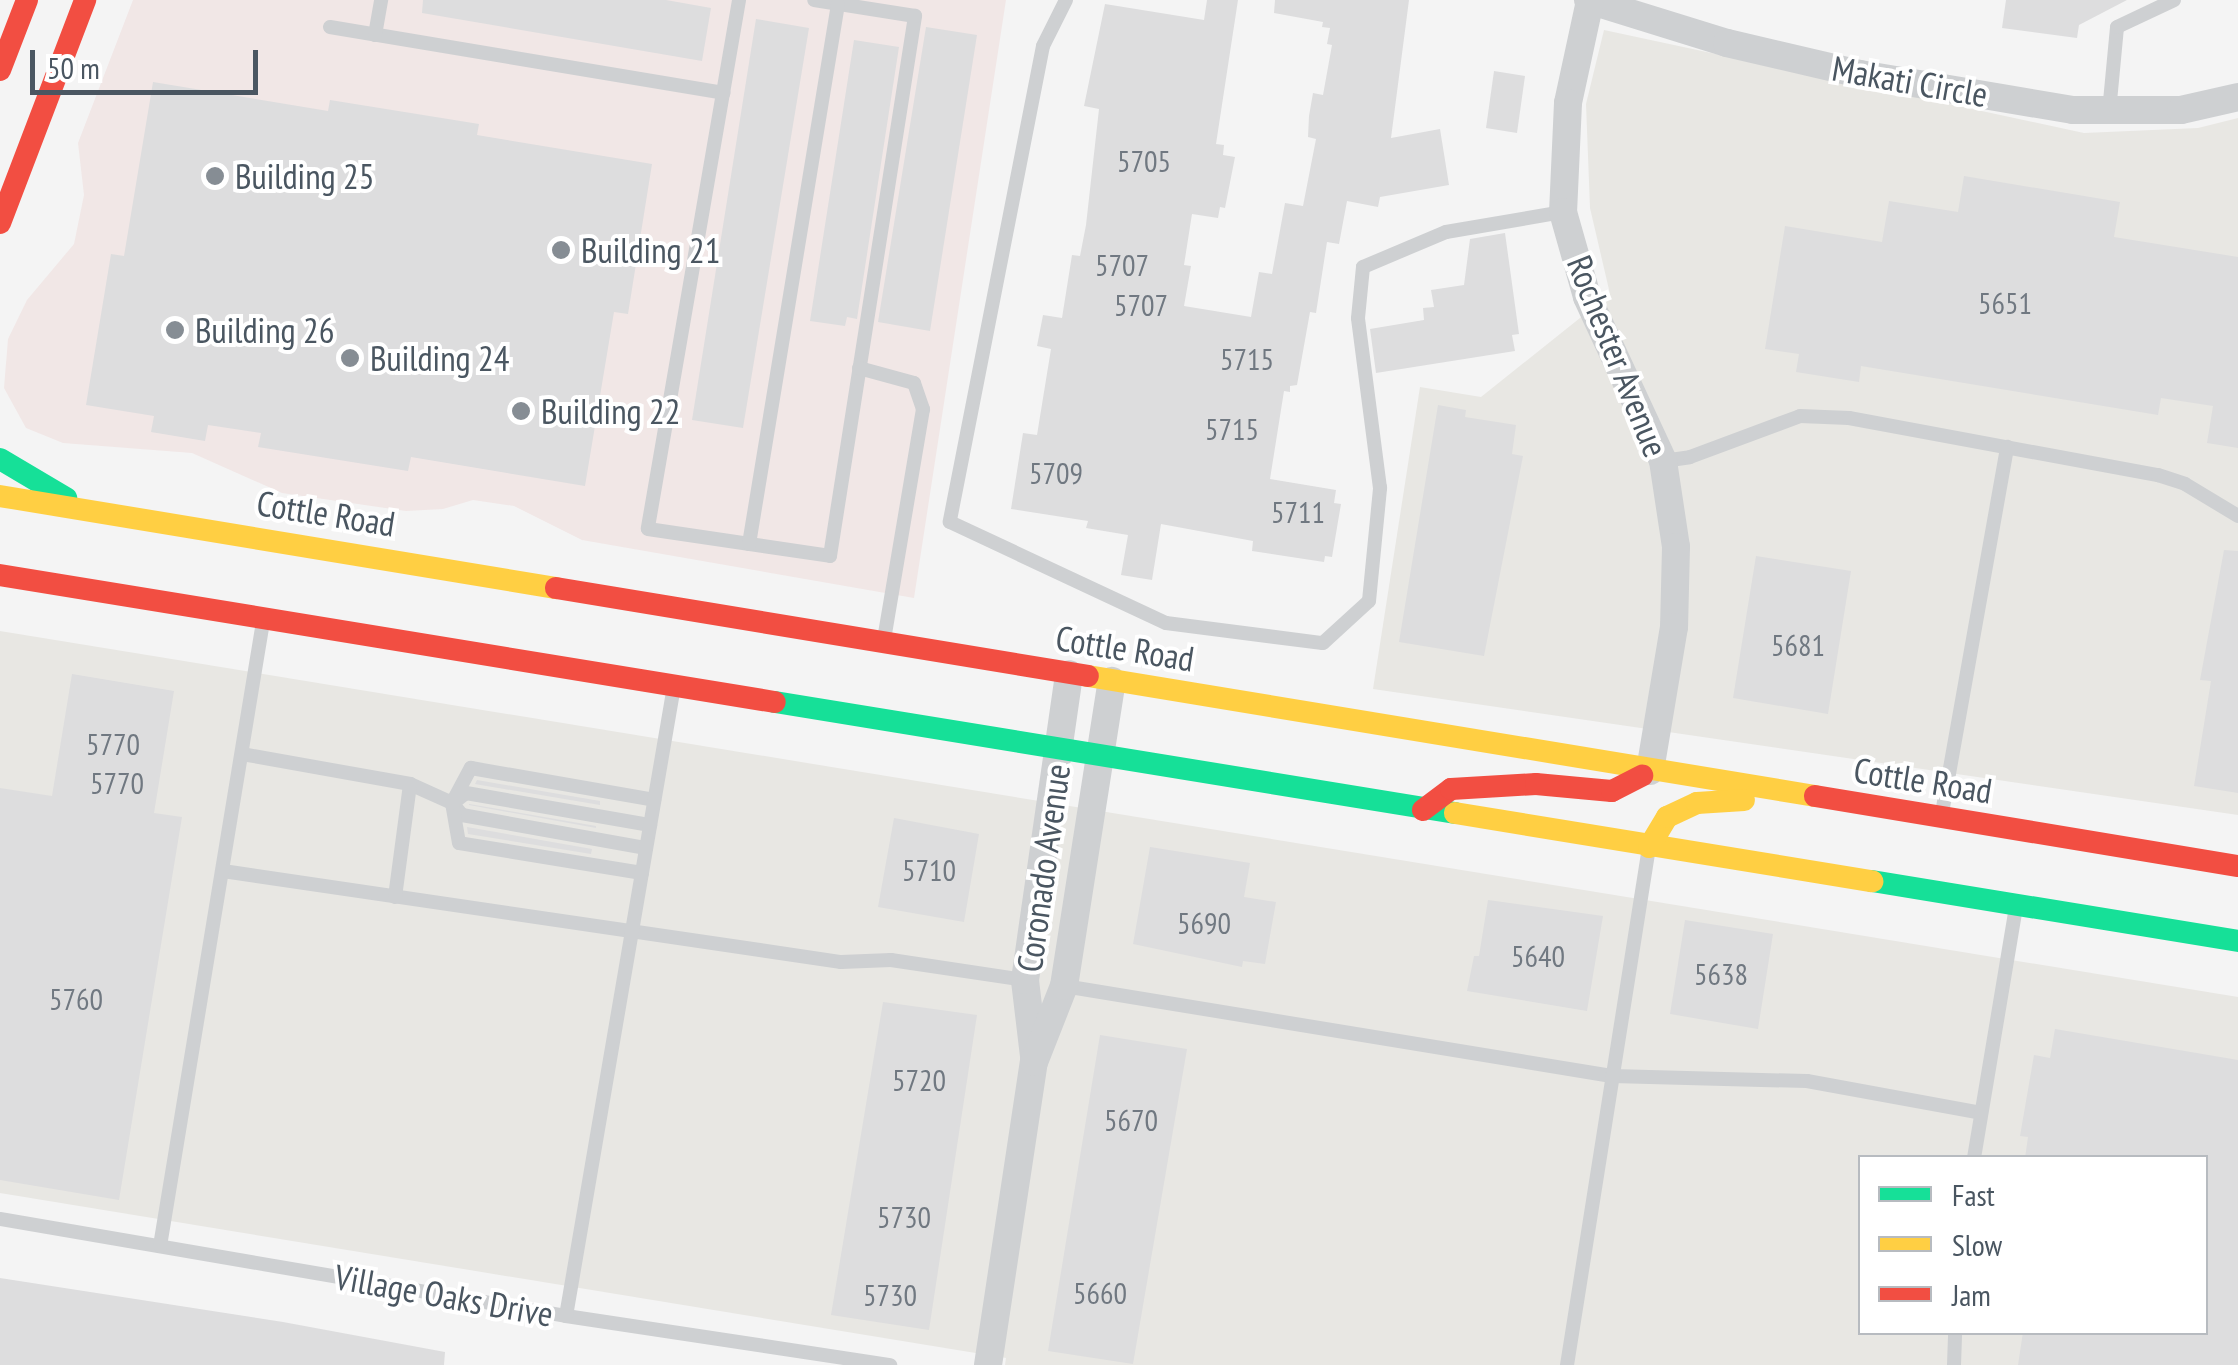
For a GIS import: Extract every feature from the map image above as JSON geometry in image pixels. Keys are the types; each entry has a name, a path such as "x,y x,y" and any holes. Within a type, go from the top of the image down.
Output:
{"main road":[{"path":"0,70 27,0"},
{"path":"0,223 84,0"},
{"path":"0,459 87,510"},
{"name":"Cottle Road","path":"0,496 1650,772 2238,866"},
{"path":"0,574 1100,758 2238,941"},
{"path":"1423,810 1451,790 1536,784 1612,792 1650,772"},
{"path":"1649,846 1667,817 1697,803 1858,805"}],"street":[{"name":"Rochester Avenue","path":"1589,0 1568,103 1563,212 1586,298 1663,462 1676,547 1674,627 1650,772"},
{"name":"Makati Circle","path":"1589,0 1727,43 1860,74 2109,113 2181,110 2238,97"},
{"name":"Coronado Avenue","path":"1034,1062 1025,980 1069,674"},
{"name":"Coronado Avenue","path":"988,1365 1034,1062 1064,986 1112,681"}],"lane":[{"path":"375,35 381,0"},
{"path":"738,0 648,528 830,556 915,16 814,0"},
{"path":"1066,0 1043,46 950,522 1166,623 1324,643 1369,601 1380,488 1358,318 1364,267 1446,232 1563,212"},
{"path":"2109,113 2118,28 2174,0"},
{"path":"749,544 838,4"},
{"path":"330,27 723,93"},
{"path":"859,368 914,383 923,409 884,642"},
{"path":"1663,462 1690,457 1800,416 1849,418 2158,475 2185,484 2238,516"},
{"path":"1941,818 2007,447"},
{"path":"160,1246 264,617"},
{"path":"566,1316 674,686"},
{"path":"242,754 410,784 452,803 462,816 646,848"},
{"path":"642,873 458,843 452,803 471,768 654,800"},
{"path":"395,896 410,784"},
{"path":"452,803 466,794 650,825"},
{"path":"1567,1365 1649,846"},
{"path":"223,871 840,962 891,960 1025,980"},
{"path":"1975,1155 2016,906"},
{"path":"1064,986 1612,1076 1807,1080 1982,1113"},
{"name":"Village Oaks Drive","path":"0,1219 566,1316 890,1365"},
{"path":"1954,1365 1955,1335"}],"shaded area":[{"path":"133,0 1006,0 914,598 582,540 514,506 473,500 443,509 406,511 282,493 192,453 63,443 26,428 4,388 8,339 27,300 74,244 84,195 78,143"},
{"path":"1604,30 2084,133 2198,128 2238,118 2238,815 1373,689 1420,387 1481,397 1610,294 1590,208 1586,104"},
{"path":"0,631 2238,997 2238,1365 1005,1365 1006,1358 0,1193"}],"building":[{"path":"423,0 666,0 711,8 702,61 422,13"},
{"path":"1207,0 1238,0 1216,144 1224,145 1223,155 1235,157 1225,208 1220,207 1218,218 1192,214 1184,265 1191,266 1184,306 1251,317 1259,272 1272,274 1285,203 1303,206 1316,139 1308,137 1309,116 1313,93 1323,95 1332,45 1327,44 1330,28 1322,27 1323,22 1274,13 1275,0 1409,0 1391,138 1440,129 1449,185 1380,197 1378,207 1347,201 1339,244 1327,242 1316,313 1310,312 1297,385 1290,386 1290,392 1284,391 1270,479 1336,490 1334,503 1341,504 1332,557 1325,556 1324,562 1252,551 1253,541 1161,524 1152,580 1121,575 1128,535 1086,528 1088,521 1011,509 1023,433 1037,435 1051,349 1037,346 1043,315 1062,318 1072,255 1080,256 1086,225 1099,109 1084,106 1105,4 1204,20"},
{"path":"2006,0 2127,0 2079,25 2077,38 2002,28"},
{"path":"756,19 809,28 743,428 692,420"},
{"path":"926,27 977,35 930,331 878,322"},
{"path":"854,40 899,47 857,319 847,317 845,326 810,321"},
{"path":"1494,71 1525,76 1517,133 1486,128"},
{"path":"153,82 328,111 330,100 479,124 477,135 652,164 628,314 614,312 585,486 411,457 408,471 258,447 261,433 208,425 205,441 151,432 154,416 86,405 111,254 124,256"},
{"path":"1964,176 2120,202 2114,237 2238,257 2238,448 2207,443 2213,406 2161,398 2158,415 1861,366 1859,382 1796,372 1799,354 1765,349 1785,226 1882,242 1889,201 1958,212"},
{"path":"1505,233 1519,334 1512,335 1515,351 1376,373 1370,329 1424,320 1423,308 1434,307 1431,290 1464,285 1470,239"},
{"path":"1438,405 1466,410 1465,417 1516,425 1512,454 1523,456 1484,656 1399,642"},
{"path":"2224,550 2238,551 2238,793 2194,786 2211,681 2200,680"},
{"path":"1756,556 1851,571 1828,714 1733,698"},
{"path":"72,674 174,691 154,813 182,817 119,1200 0,1180 0,788 52,796"},
{"path":"477,780 600,801 600,805 475,784"},
{"path":"469,805 596,826 596,828"},
{"path":"894,818 979,834 964,922 878,907"},
{"path":"467,827 592,849 591,854 468,834"},
{"path":"1150,847 1250,863 1244,897 1276,902 1265,964 1243,961 1242,967 1133,944"},
{"path":"1488,900 1603,916 1587,1011 1467,991 1474,956 1479,956"},
{"path":"1685,920 1773,934 1758,1029 1670,1014"},
{"path":"883,1002 977,1015 929,1330 831,1315"},
{"path":"2055,1029 2238,1060 2238,1365 2018,1365 2023,1335 2208,1335 2208,1155 2025,1155 2028,1137 2020,1136 2034,1055 2050,1058"},
{"path":"1100,1035 1187,1049 1133,1364 1048,1351"},
{"path":"0,1278 283,1322 445,1352 444,1365 0,1365"}],"traffic: fast":[{"path":"0,459 66,498"},
{"path":"775,702 1455,813"},
{"path":"1872,881 2238,941"}],"traffic: slow":[{"path":"0,496 556,588"},
{"path":"1088,676 1815,796"},
{"path":"1649,847 1667,817 1697,803 1744,800"},
{"path":"1455,813 1872,881"}],"traffic: jam":[{"path":"0,70 27,0"},
{"path":"0,223 85,0"},
{"path":"0,575 775,702"},
{"path":"556,588 1088,676"},
{"path":"1423,810 1451,789 1536,784 1612,791 1642,776"},
{"path":"1815,796 2238,866"}],"place":[{"name":"Building 25","path":"215,176"},
{"name":"Building 21","path":"561,250"},
{"name":"Building 26","path":"175,330"},
{"name":"Building 24","path":"350,358"},
{"name":"Building 22","path":"521,411"}]}
